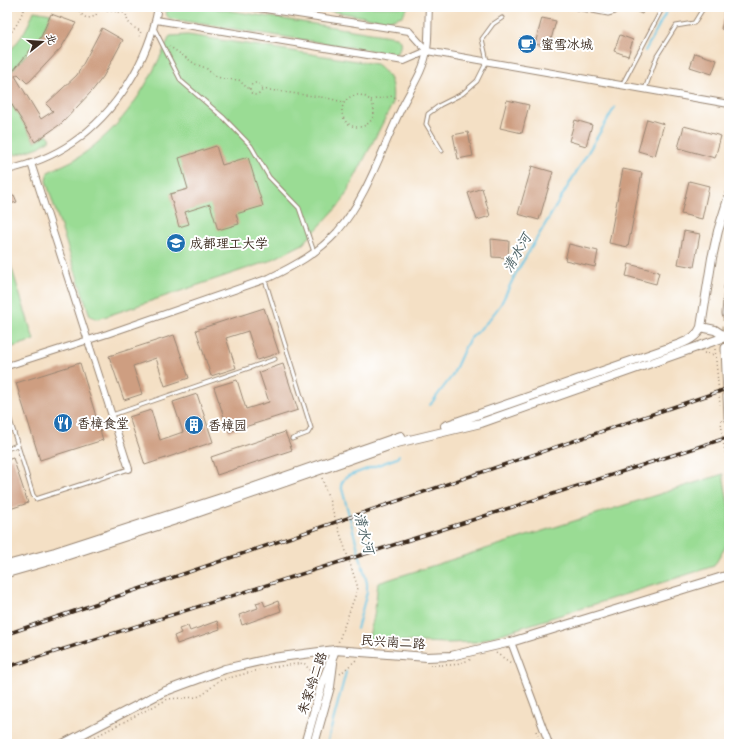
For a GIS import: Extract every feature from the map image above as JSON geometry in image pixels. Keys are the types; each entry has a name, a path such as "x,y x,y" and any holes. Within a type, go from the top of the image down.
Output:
{"main road":[{"path":"727,314 729,287"},
{"path":"726,348 729,418"}],"street":[{"path":"7,170 31,163 71,144 94,125 113,104 130,80 142,58 154,28 158,7"},
{"path":"252,7 409,31 427,51"},
{"path":"7,366 265,280 295,266 314,253 336,233 361,197 403,104 417,81 427,51 429,7"},
{"path":"156,20 404,61 427,51 729,104"},
{"path":"31,163 129,469"},
{"path":"7,565 55,552 242,491 395,438 445,426 532,397 687,341 699,333 701,327 712,258 718,231 729,196"},
{"path":"701,327 715,330 721,334 729,336"},
{"path":"7,573 136,533 320,471 396,443 480,422 729,336"},
{"name":"民兴南二路","path":"63,744 163,692 225,669 273,658 335,650 427,657 451,656 511,642 729,575"},
{"path":"511,642 549,744"},
{"name":"朱家岭二路","path":"306,744 322,684 335,650"},
{"name":"朱家岭二路","path":"314,744 330,687 335,650"}],"lane":[{"path":"572,7 608,14 615,12 616,7"},
{"path":"622,85 663,7"},
{"path":"645,89 657,56 676,26 694,23 704,7"},
{"path":"442,151 426,124 428,114 462,94 477,81 487,61 482,39 493,24 502,18"},
{"path":"154,28 181,81 224,118 250,146 269,178 299,208 314,253"},
{"path":"265,280 311,428 308,433 292,439"},
{"path":"112,415 275,360"},
{"path":"7,410 33,495 36,499 129,469"},
{"path":"7,449 17,445"}],"path":[{"path":"7,38 17,24 25,7"},
{"path":"79,7 82,15 87,18 94,17 99,8 126,13"},
{"path":"127,7 127,20 132,27 141,31 139,38"},
{"path":"160,39 195,64 206,68 214,76 224,79 239,80 247,88 250,88 252,93 255,95 260,93 262,89"},
{"path":"250,88 257,83 262,89 327,98 344,102"},
{"path":"357,94 371,100 374,105 374,116 371,121 362,127 351,126 346,122 342,112 344,102 352,95 357,94"},
{"path":"371,100 393,96 403,104"},
{"path":"320,471 358,588 335,650"},
{"path":"496,653 511,662"},
{"path":"430,665 453,665 475,659"},
{"path":"338,679 340,672 356,660"},
{"path":"82,744 168,699 197,697 204,694 218,681 263,669 304,663 316,676 311,692"},
{"path":"536,729 541,744"}],"green space":[{"path":"167,7 207,7 396,37 400,41 400,45 398,52 393,54 171,19 166,14"},
{"path":"308,7 408,7 402,16 387,21"},
{"path":"34,11 51,14 41,37 12,71 7,62 7,55 22,36"},
{"path":"188,35 376,64 386,72 391,82 393,92 392,105 342,202 303,244 269,261 98,319 90,316 46,181 48,172 79,157 110,131 134,103 153,72 170,36"},
{"path":"7,97 35,142 47,134 51,139 39,147 16,155 9,145 7,137"},
{"path":"7,253 34,340 7,349"},
{"path":"723,474 729,509 729,541 714,566 476,642 447,643 368,640 374,616 378,583"}],"building":[{"path":"626,7 645,7 642,14"},
{"path":"727,7 729,7 729,32 721,29"},
{"path":"51,14 76,23 61,48 30,81 27,83 18,74 15,76 41,119 53,111 46,104 77,75 102,28 123,40 103,77 92,91 62,123 35,142 7,97 7,74 13,71 41,37"},
{"path":"542,18 556,21 549,47 535,44"},
{"path":"620,35 633,40 628,56 614,51"},
{"path":"695,53 717,60 712,74 690,67"},
{"path":"507,100 529,105 522,133 500,128"},
{"path":"647,119 664,124 655,156 638,151"},
{"path":"575,120 592,125 586,146 569,141"},
{"path":"684,126 721,136 715,158 678,148"},
{"path":"468,132 473,156 458,159 453,135"},
{"path":"216,146 222,165 248,157 263,206 236,214 239,224 218,230 210,204 185,212 189,224 179,227 170,194 188,189 179,158"},
{"path":"532,166 553,172 539,220 518,214"},
{"path":"623,169 642,173 628,247 609,243"},
{"path":"689,181 709,186 702,219 681,214"},
{"path":"482,188 490,216 477,220 468,193"},
{"path":"14,195 17,202 10,204 7,198"},
{"path":"684,231 700,234 694,267 678,264"},
{"path":"491,239 509,241 508,258 492,257"},
{"path":"569,244 598,251 595,267 565,260"},
{"path":"629,264 659,272 656,284 626,276"},
{"path":"264,308 279,353 257,360 248,331 226,338 236,368 211,376 196,330"},
{"path":"174,335 189,378 165,386 156,358 133,366 142,394 124,400 109,356"},
{"name":"香樟食堂","path":"80,363 103,440 40,460 16,383"},
{"name":"香樟园","path":"283,364 298,410 229,432 214,387 237,380 246,409 269,402 259,372"},
{"name":"香樟园","path":"197,394 213,442 145,465 129,417 151,410 160,440 183,432 173,402"},
{"path":"285,432 292,450 217,475 211,457"},
{"path":"13,458 28,503 7,510 7,460"},
{"path":"263,601 265,606 278,601 281,611 242,625 239,615 258,608 256,603"},
{"path":"217,621 220,629 177,644 174,636 181,633 179,629 188,626 190,631"}],"waterway":[{"name":"清水河","path":"645,51 669,7"},
{"name":"清水河","path":"430,405 452,376 470,339 489,320 501,304 515,275 615,107"},
{"name":"清水河","path":"357,629 367,592 367,583 341,485 344,479 348,476 397,458 399,455"},
{"name":"清水河","path":"327,744 346,672"}],"tunnel":[{"path":"726,348 727,314"}],"railway":[{"path":"7,634 729,388"},
{"path":"7,667 729,437"}],"place":[{"name":"蜜雪冰城","path":"527,44"},
{"name":"成都理工大学","path":"176,243"},
{"name":"香樟食堂","path":"63,423"},
{"name":"香樟园","path":"194,425"}]}
